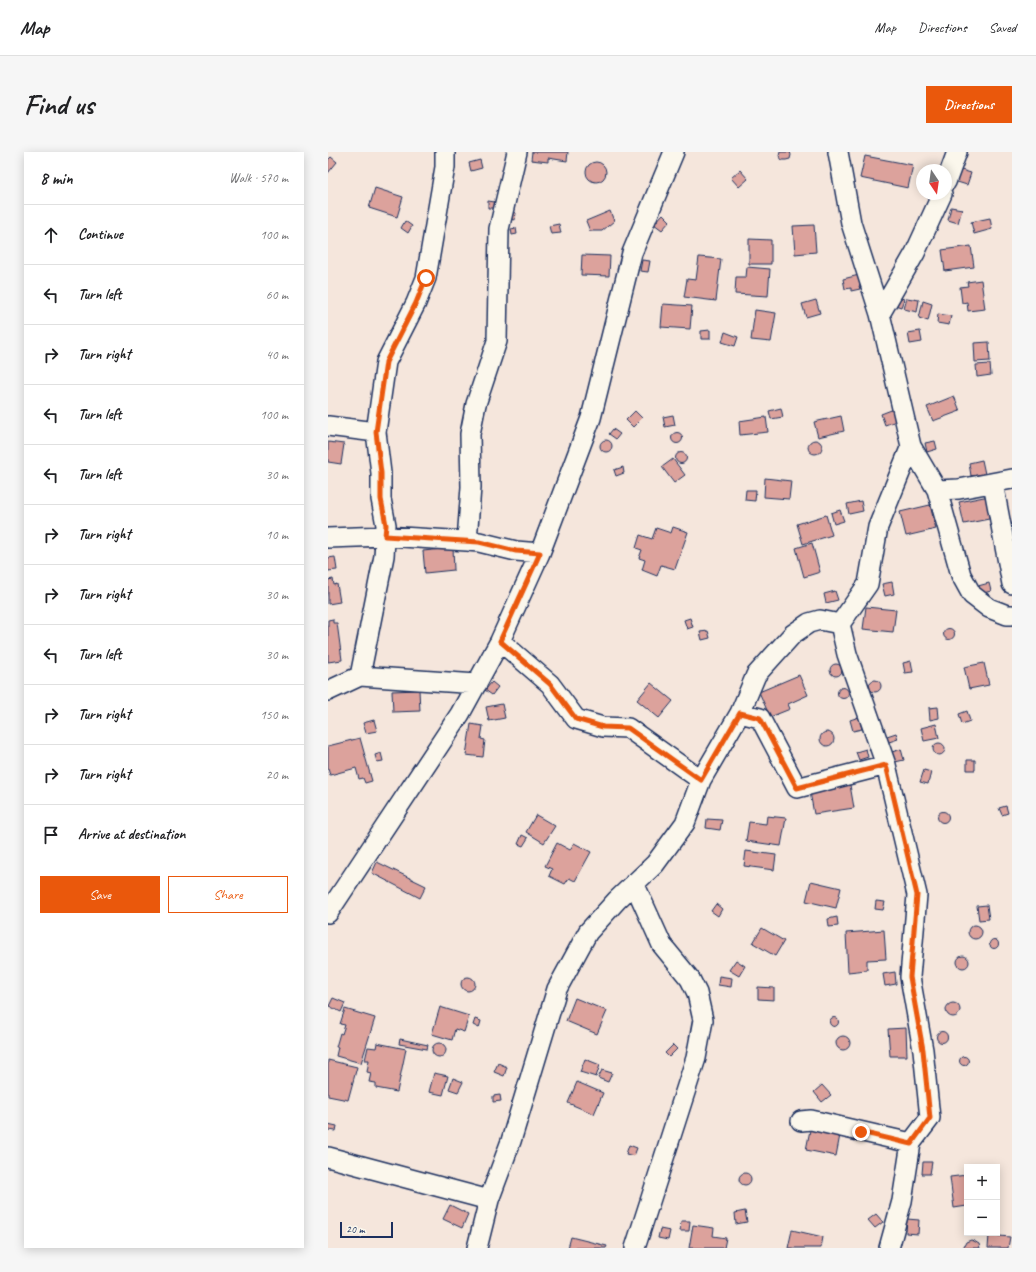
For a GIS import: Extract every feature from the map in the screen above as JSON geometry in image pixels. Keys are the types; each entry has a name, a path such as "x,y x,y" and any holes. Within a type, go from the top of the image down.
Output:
{"street":[{"path":"360,676 384,556 386,525 381,499 381,473 376,432 386,362 416,303 426,278 445,167 445,152"},
{"path":"467,541 471,487 470,434 476,404 497,341 499,229 517,152"},
{"path":"328,913 460,714 500,641 540,553 591,418 632,253 674,152"},
{"path":"838,152 851,223 880,314 911,446 937,490 961,574 972,595 989,608 1007,615 1012,615"},
{"path":"952,166 957,152"},
{"path":"880,314 915,253 939,200"},
{"path":"328,426 376,432"},
{"path":"889,1248 902,1201 911,1144 930,1118 923,1050 910,977 917,895 886,765 847,654 840,624 868,584 878,527 911,446"},
{"path":"937,490 959,489 1012,479"},
{"path":"993,483 1012,584"},
{"path":"328,538 385,536 467,541 479,542 516,551 540,553"},
{"path":"477,1248 489,1200 511,1141 557,990 588,932 617,900 655,864 684,823 701,780 740,713 756,675 793,634 809,623 820,620 840,624"},
{"path":"500,641 550,684 576,719 603,727 628,728 701,780"},
{"path":"328,691 360,676 477,684"},
{"path":"740,713 760,718 797,788 886,765"},
{"path":"634,883 662,944 690,979 697,993 703,1020 696,1058 635,1248"},
{"path":"801,1121 811,1120 911,1144"},
{"path":"328,1156 489,1200"}],"building":[{"path":"532,152 568,152 567,161 548,158 548,162 531,160"},
{"path":"780,152 790,152 790,159 782,160 779,156"},
{"path":"865,156 913,165 908,188 860,178"},
{"path":"331,157 337,162 328,173 328,160"},
{"path":"480,160 482,168 471,171 469,163"},
{"path":"596,162 603,165 606,172 603,179 596,182 589,179 586,172 589,165"},
{"path":"958,169 971,173 967,185 954,181"},
{"path":"740,170 748,179 739,187 731,178"},
{"path":"375,188 403,197 397,217 369,208"},
{"path":"488,201 495,202 494,208 488,208"},
{"path":"951,207 962,209 958,223 948,220"},
{"path":"610,211 614,221 602,231 590,231 586,221"},
{"path":"509,212 516,213 515,220 508,219"},
{"path":"663,214 670,221 662,230 654,224"},
{"path":"990,218 992,229 974,234 971,222"},
{"path":"405,221 412,226 408,233 401,228"},
{"path":"559,224 561,233 551,234 549,226"},
{"path":"814,225 816,252 795,254 793,226"},
{"path":"516,228 517,234 512,235 511,229"},
{"path":"749,239 771,240 771,264 749,264"},
{"path":"971,246 974,267 945,271 942,250"},
{"path":"582,255 610,256 609,276 581,275"},
{"path":"699,257 721,259 716,301 684,297 687,279 696,280"},
{"path":"642,260 650,261 648,272 640,271"},
{"path":"747,267 770,269 768,296 735,294 736,277 746,277"},
{"path":"863,274 865,284 859,286 860,289 851,291 851,288 845,289 843,279"},
{"path":"981,280 985,309 968,311 967,302 962,303 960,287 968,286 967,282"},
{"path":"898,297 904,299 901,307 895,305"},
{"path":"907,298 919,300 917,312 904,309"},
{"path":"816,300 820,313 806,317 802,304"},
{"path":"923,301 932,304 928,321 919,318"},
{"path":"663,304 692,306 690,329 661,327"},
{"path":"755,310 776,313 771,342 751,340"},
{"path":"938,314 951,316 949,325 937,323"},
{"path":"710,330 710,339 701,339 701,331"},
{"path":"920,331 922,342 910,344 908,333"},
{"path":"725,332 738,337 735,346 722,342"},
{"path":"989,342 990,361 975,362 974,343"},
{"path":"990,364 991,375 977,377 976,365"},
{"path":"954,396 960,411 933,421 927,407"},
{"path":"781,408 783,417 771,419 769,411"},
{"path":"894,409 899,420 885,425 881,414"},
{"path":"635,411 642,418 633,427 626,420"},
{"path":"673,415 675,425 665,427 663,417"},
{"path":"841,416 844,431 818,437 814,422"},
{"path":"766,417 768,432 740,435 739,421"},
{"path":"613,429 620,434 616,439 609,434"},
{"path":"677,432 681,434 683,438 681,442 677,444 673,442 671,438 673,434"},
{"path":"606,440 610,442 612,446 610,450 606,452 602,450 600,446 602,442"},
{"path":"812,440 818,440 822,444 822,450 818,454 812,454 808,450 808,444"},
{"path":"935,441 937,449 927,452 925,443"},
{"path":"328,442 344,444 341,464 328,462"},
{"path":"681,452 685,454 687,458 685,462 681,464 677,462 675,458 677,454"},
{"path":"673,459 685,475 674,483 662,467"},
{"path":"982,460 985,474 971,476 969,463"},
{"path":"623,467 624,473 616,476 614,470"},
{"path":"765,478 791,481 789,499 764,497"},
{"path":"746,490 756,490 755,501 745,500"},
{"path":"989,496 994,518 964,524 959,502"},
{"path":"861,501 863,511 849,514 847,504"},
{"path":"930,505 936,529 906,536 900,512"},
{"path":"840,510 844,521 834,524 831,513"},
{"path":"826,515 832,535 803,544 797,524"},
{"path":"673,527 688,532 675,569 661,565 657,576 642,570 645,560 639,558 642,550 636,548 640,535 652,539 656,528 671,533"},
{"path":"812,543 820,572 804,577 796,548"},
{"path":"453,548 454,570 425,573 423,551"},
{"path":"335,557 337,570 328,571 328,558"},
{"path":"333,579 334,585 337,584 340,602 328,604 328,580"},
{"path":"892,582 894,594 885,596 882,584"},
{"path":"989,583 991,591 980,594 978,586"},
{"path":"835,591 838,600 826,603 824,594"},
{"path":"866,607 896,610 893,632 863,629"},
{"path":"690,618 693,627 687,629 684,620"},
{"path":"333,619 333,623 337,623 342,660 328,662 328,620"},
{"path":"949,628 953,630 955,634 953,638 949,640 945,638 943,634 945,630"},
{"path":"708,631 710,638 702,640 700,632"},
{"path":"911,661 913,672 905,673 903,663"},
{"path":"984,663 989,685 969,689 964,667"},
{"path":"834,664 838,664 842,670 838,676 834,676 830,672 830,668"},
{"path":"799,675 808,695 788,704 790,709 770,717 759,692"},
{"path":"873,680 877,680 881,686 877,692 873,692 869,688 869,684"},
{"path":"492,682 498,687 492,695 485,690"},
{"path":"651,683 673,701 659,718 637,700"},
{"path":"843,687 847,689 849,693 847,697 843,699 839,697 837,693 839,689"},
{"path":"419,690 420,711 393,712 392,691"},
{"path":"502,704 505,718 489,721 486,707"},
{"path":"938,707 939,718 930,720 929,708"},
{"path":"967,711 970,721 962,724 959,714"},
{"path":"859,717 862,729 853,731 850,720"},
{"path":"374,720 377,731 366,733 363,723"},
{"path":"471,724 483,726 481,739 485,740 483,757 466,755"},
{"path":"936,724 939,738 924,741 921,728"},
{"path":"824,732 830,732 834,736 834,742 830,746 824,746 820,742 820,736"},
{"path":"896,733 898,739 886,743 884,737"},
{"path":"360,738 372,781 365,783 363,778 359,779 356,768 330,775 328,769 328,746"},
{"path":"937,743 941,743 945,749 941,755 937,755 933,751 933,747"},
{"path":"866,749 868,757 859,760 856,752"},
{"path":"901,749 904,760 895,762 892,752"},
{"path":"381,753 383,761 377,762 375,755"},
{"path":"967,760 975,760 975,770 967,770"},
{"path":"924,770 931,772 928,784 920,782"},
{"path":"850,785 854,808 814,814 810,792"},
{"path":"1006,806 1008,813 1002,815 999,808"},
{"path":"943,811 947,813 949,817 947,821 943,823 939,821 937,817 939,813"},
{"path":"536,815 555,826 544,843 526,832"},
{"path":"767,816 786,818 781,846 746,841 749,822 766,824"},
{"path":"707,819 722,820 720,830 706,828"},
{"path":"522,835 528,838 523,846 518,844"},
{"path":"557,843 570,850 574,843 591,852 575,881 569,878 565,884 549,876 552,869 545,866"},
{"path":"746,851 776,855 774,870 744,866"},
{"path":"377,862 426,886 420,898 372,873"},
{"path":"811,881 841,888 836,908 806,901"},
{"path":"876,901 885,902 883,910 875,909"},
{"path":"716,904 722,909 718,916 711,911"},
{"path":"987,905 989,919 979,920 977,906"},
{"path":"837,917 838,926 829,927 828,919"},
{"path":"975,925 980,927 982,932 980,937 975,939 970,937 968,932 970,927"},
{"path":"762,928 784,941 775,956 753,943"},
{"path":"884,930 886,959 867,960 867,970 848,972 846,933"},
{"path":"994,939 999,944 994,949 989,944"},
{"path":"961,956 965,956 969,962 965,968 961,968 957,964 957,960"},
{"path":"736,960 745,966 739,976 729,970"},
{"path":"895,972 896,984 885,986 883,974"},
{"path":"719,976 732,978 731,987 718,985"},
{"path":"465,977 471,977 475,981 475,987 471,991 465,991 461,987 461,981"},
{"path":"758,987 774,988 774,1000 758,999"},
{"path":"333,998 345,1003 341,1012 329,1006"},
{"path":"575,998 607,1011 597,1034 566,1021"},
{"path":"953,1003 958,1005 960,1010 958,1015 953,1017 948,1015 946,1010 948,1005"},
{"path":"440,1007 469,1016 464,1032 455,1029 452,1040 432,1034"},
{"path":"345,1009 375,1018 361,1063 336,1056 338,1047 336,1047 340,1033 342,1034 345,1025 340,1024"},
{"path":"834,1017 839,1022 834,1027 829,1022"},
{"path":"475,1019 481,1021 479,1028 473,1025"},
{"path":"906,1028 907,1056 890,1056 888,1029"},
{"path":"942,1031 946,1033 948,1037 946,1041 942,1043 938,1041 936,1037 938,1033"},
{"path":"843,1036 848,1038 850,1043 848,1048 843,1050 838,1048 836,1043 838,1038"},
{"path":"400,1039 428,1045 427,1049 399,1044"},
{"path":"377,1043 406,1049 397,1092 376,1088 376,1083 369,1082 371,1073 367,1072 369,1060 365,1060 368,1047 376,1048"},
{"path":"436,1043 442,1043 446,1047 446,1053 442,1057 436,1057 432,1053 432,1047"},
{"path":"673,1045 677,1049 669,1057 665,1053"},
{"path":"964,1056 969,1061 964,1066 959,1061"},
{"path":"585,1059 600,1065 596,1077 580,1072"},
{"path":"328,1060 357,1067 348,1100 328,1096"},
{"path":"498,1063 507,1067 504,1076 494,1072"},
{"path":"602,1070 612,1073 608,1082 598,1078"},
{"path":"434,1073 448,1076 443,1095 429,1092"},
{"path":"453,1078 463,1082 458,1092 449,1089"},
{"path":"577,1082 603,1093 594,1114 568,1103"},
{"path":"822,1085 831,1095 822,1102 814,1092"},
{"path":"500,1095 501,1101 493,1102 493,1096"},
{"path":"328,1124 337,1126 336,1131 328,1130"},
{"path":"810,1130 840,1135 836,1156 806,1150"},
{"path":"629,1145 637,1148 634,1156 626,1154"},
{"path":"923,1162 932,1162 930,1174 922,1174"},
{"path":"743,1173 747,1173 751,1179 747,1185 743,1185 739,1181 739,1177"},
{"path":"964,1175 964,1206 954,1208 950,1177"},
{"path":"450,1205 468,1214 462,1228 443,1219"},
{"path":"745,1211 747,1222 736,1224 735,1213"},
{"path":"876,1214 883,1222 875,1228 868,1220"},
{"path":"907,1219 919,1220 918,1234 906,1233"},
{"path":"681,1221 690,1221 689,1231 680,1231"},
{"path":"693,1225 714,1228 713,1236 726,1238 724,1248 689,1248"},
{"path":"660,1229 670,1231 668,1240 658,1238"},
{"path":"792,1230 823,1237 821,1248 788,1248"},
{"path":"989,1236 1010,1237 1008,1248 988,1248"},
{"path":"571,1237 607,1246 606,1248 568,1248"},
{"path":"971,1240 979,1244 980,1248 963,1248 966,1242"}],"route":[{"path":"426,278 416,303 386,362 376,432 381,473 381,499 386,525 385,536 479,542 516,551 540,553 500,641 550,684 576,719 603,727 628,728 701,780 740,713 760,718 797,788 886,765 917,895 910,977 923,1050 930,1118 911,1144 861,1132"}]}
